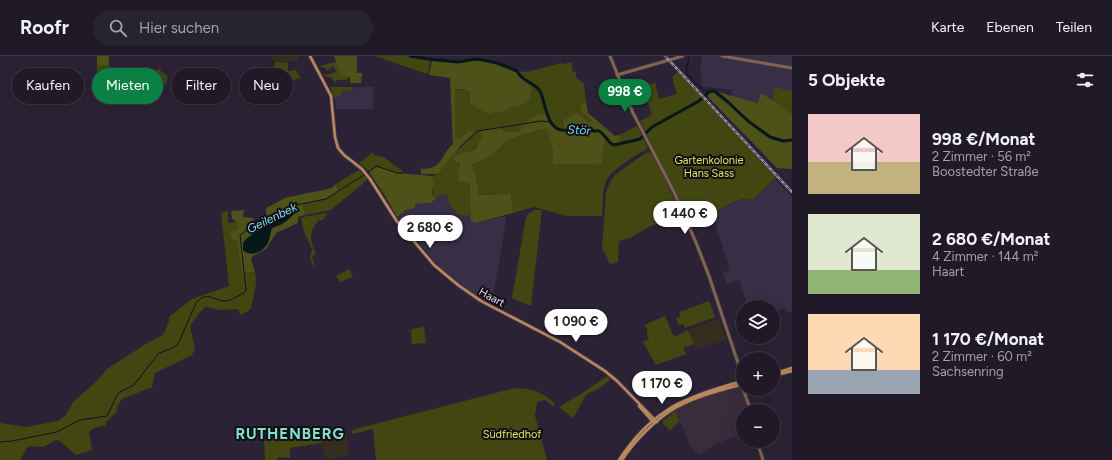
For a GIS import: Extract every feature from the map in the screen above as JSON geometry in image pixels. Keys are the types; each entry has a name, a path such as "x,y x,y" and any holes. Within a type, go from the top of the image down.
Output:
{"main road":[{"name":"Haart","path":"310,56 331,96 337,145 344,155 365,173 376,186 396,220 439,270 481,301 560,342 605,371 617,381 655,422"},
{"path":"780,373 792,370"},
{"path":"655,422 658,417 678,404 721,387 736,386"},
{"path":"620,460 655,422 672,410 718,390 736,386"},
{"name":"Haart","path":"639,405 655,422"},
{"path":"649,414 654,417 658,417"}],"street":[{"path":"610,56 633,113 674,192 692,232 709,276 736,357"},
{"path":"617,75 683,56"},
{"path":"722,56 792,68"},
{"path":"759,448 763,460"}],"shaded area":[{"path":"272,56 298,56 298,61 289,61 288,63 275,62 275,60 272,60"},
{"path":"702,56 792,56 792,91 775,87 772,99 761,93 758,103 731,96 732,90 702,86 700,70"},
{"path":"330,87 373,87 373,109 336,109 335,99"},
{"path":"775,179 792,197 792,312 786,313 784,308 780,309 780,300 746,300 739,280 727,284 723,273 730,270 712,214 734,202 749,198 753,200"},
{"path":"447,194 458,215 472,216 471,221 475,223 506,216 491,304 473,294 441,269 397,217 404,212 404,210 415,204 430,203 440,195"},
{"path":"295,209 298,211 280,225 273,227 270,238 262,250 250,254 243,250 243,243 246,239 288,211"},
{"path":"719,319 726,340 696,349 688,330"},
{"path":"736,388 736,396 744,396 746,404 736,404 736,436 717,443 700,455 696,453 689,445 682,424 679,422 670,431 662,424 663,420 678,408 719,392"},
{"path":"347,436 348,456 328,459 324,456 322,443 329,438"}],"green space":[{"path":"97,56 109,56 109,65 97,65"},
{"path":"334,56 357,56 357,73 362,73 361,83 350,83 350,76 341,76"},
{"path":"375,56 410,56 428,59 430,61 429,70 427,74"},
{"path":"477,59 497,63 517,71 518,74 532,85 529,101 518,107 512,106 501,114 497,112 488,114 471,104 470,93 462,89 455,89 456,139 463,136 468,131 475,132 459,148 438,174 421,174 421,167 423,169 430,168 438,164 453,144 450,78 429,75 432,61 458,62"},
{"path":"275,62 288,63 288,68 275,68"},
{"path":"336,62 341,76 350,76 350,78 347,78 348,83 346,84 346,80 336,80 334,86 334,82 331,77 324,76 324,74 326,75 336,72 333,66 327,71 324,67 322,68 320,66"},
{"path":"572,62 572,71 576,72 576,77 584,84 586,102 581,103 592,120 565,130 561,130 555,127 542,115 527,123 517,132 505,131 497,127 479,140 475,148 470,152 454,157 470,183 472,216 458,215 448,201 447,195 440,195 436,199 433,196 434,183 432,176 438,174 459,148 475,132 468,131 463,136 456,139 455,89 464,90 470,93 479,107 488,114 497,112 501,114 512,106 532,85 518,74 517,71 527,72 561,63 562,66 563,64"},
{"path":"97,65 109,65 109,68 97,68"},
{"path":"293,70 296,70 301,78 293,80"},
{"path":"163,72 168,76 166,85 163,85"},
{"name":"Gartenkolonie Hans Sass","path":"678,72 776,177 753,200 742,199 736,201 708,215 705,208 686,215 640,121 652,114 641,87 655,83 659,99 677,94 672,77"},
{"path":"330,87 352,87 353,90 341,91 341,95 334,98"},
{"path":"775,87 792,91 792,114 777,105 772,99"},
{"path":"714,91 758,103 761,93 792,114 792,169 777,168 708,97 709,92"},
{"path":"586,102 588,113 615,136 619,135 621,137 617,145 615,145 605,136 602,165 553,164 553,152 547,129 507,140 494,154 472,165 477,180 479,195 511,194 513,213 475,223 471,222 470,183 458,181 460,164 453,160 454,157 474,150 479,140 482,139 481,130 497,127 505,131 517,132 528,120 535,116 542,115 547,111 554,127 560,130 564,130 564,120 576,113 589,122 592,120 582,113 580,103"},
{"path":"637,126 648,148 625,163 609,176 604,189 602,216 567,216 534,207 513,213 511,194 479,195 477,180 472,165 494,154 507,140 547,129 553,152 553,164 602,165 605,135 612,144 621,137 619,135"},
{"path":"373,152 373,155 384,157 402,171 402,173 397,173 377,166 369,171 359,163"},
{"path":"648,152 651,153 663,175 682,215 649,227 630,238 619,241 618,262 610,264 602,248 606,193 610,182 615,175"},
{"path":"377,166 397,173 432,176 434,183 432,194 436,199 430,203 415,204 415,208 404,210 404,212 397,217 369,172"},
{"path":"359,170 367,178 367,180 331,210 305,215 303,204 310,203 340,189 334,185"},
{"path":"334,185 340,190 326,199 303,204 305,215 298,217 298,223 276,233 266,249 253,256 251,259 255,272 242,273 237,241 232,239 230,231 238,229 237,222 232,219 231,211 244,210 243,217 253,218 255,223 270,219 266,214 266,208 285,198 332,188","holes":["297,210 288,220 243,243 246,239 288,211"]},
{"path":"534,210 542,210 531,306 512,298 526,217"},
{"path":"228,211 228,223 237,222 238,229 230,231 237,241 242,273 255,272 256,286 251,309 241,315 237,309 221,310 206,307 199,313 190,326 195,348 192,355 155,373 152,387 122,399 118,405 116,413 106,422 106,425 94,428 89,432 92,450 76,455 60,441 56,440 43,447 28,446 20,460 0,460 0,423 26,427 58,421 66,415 73,402 97,381 107,369 149,342 163,335 169,321 169,317 192,299 229,286 221,213"},
{"path":"327,214 323,220 319,220 315,224 311,237 312,245 316,254 312,257 314,267 310,258 312,250 302,226 301,219 303,217"},
{"path":"349,269 353,277 340,282 336,276"},
{"path":"709,301 715,317 685,328 683,324 679,325 676,318 681,317 679,312"},
{"path":"665,316 674,337 688,330 694,344 683,348 686,354 656,365 643,342 649,339 647,328 644,325"},
{"path":"424,327 426,343 412,344 412,329"},
{"path":"607,376 611,379 601,387 586,395 573,418 559,407 584,392"},
{"name":"Südfriedhof","path":"515,388 527,389 541,393 555,404 553,406 545,400 537,402 535,416 547,460 376,460 373,429 352,434 352,430"},
{"path":"674,412 677,415 679,422 670,430 663,423"},
{"path":"344,433 347,436 328,438 321,443 290,448 290,458 278,457 277,460 265,460 264,441 276,439 286,441 320,434 323,436"}],"waterway":[{"name":"Stör","path":"410,56 458,62 477,59 497,63 517,71 522,77 538,88 549,120 556,128 561,130 599,131 614,145 640,139 652,127 699,101 709,92 714,91 748,121 770,137 783,141 792,140"},
{"path":"689,57 686,73 703,90 709,92"},
{"name":"Geilenbek","path":"459,148 478,131 541,121 550,122"},
{"name":"Geilenbek","path":"367,173 376,166 397,173 402,173"},
{"name":"Geilenbek","path":"0,442 57,432 80,420 107,416 118,393 134,385 158,354 176,346 196,303 200,299 203,297 209,297 228,301 244,293 246,290 240,235 256,224 268,221 296,205 326,199 364,175"}],"railway":[{"path":"665,56 792,192"}],"district":[{"name":"RUTHENBERG","path":"290,434"}]}
